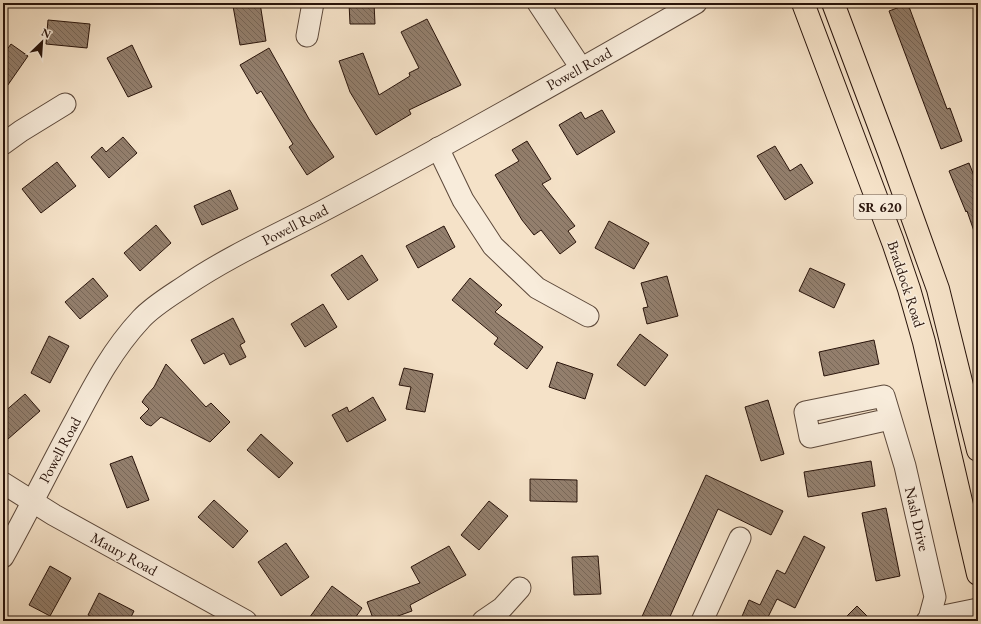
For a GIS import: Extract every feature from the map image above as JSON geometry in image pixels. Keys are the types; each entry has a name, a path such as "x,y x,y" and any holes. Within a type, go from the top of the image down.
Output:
{"main road":[{"name":"Braddock Road","path":"803,3 890,234 909,289 924,342 978,574"},
{"name":"Braddock Road","path":"833,3 938,289 978,450"}],"street":[{"path":"307,36 312,3"},
{"path":"538,3 581,68"},
{"name":"Powell Road","path":"3,557 94,384 110,358 125,337 143,317 163,300 227,260 271,236 308,219 438,148 696,3"},
{"path":"3,144 65,104"},
{"path":"438,148 463,200 493,246 537,288 588,316"},
{"name":"Nash Drive","path":"890,419 905,466 934,597 928,620 978,609"},
{"name":"Maury Road","path":"3,483 54,515 246,621"},
{"path":"702,621 740,538"},
{"path":"483,621 502,608 520,588"}],"building":[{"path":"260,3 266,41 240,45 233,6"},
{"path":"349,3 374,3 375,24 350,24"},
{"path":"908,4 947,109 950,108 962,141 941,149 889,11"},
{"path":"427,19 461,85 409,110 411,114 376,135 350,92 339,61 363,53 379,95 410,76 409,73 419,68 401,32"},
{"path":"48,20 90,24 87,48 46,44"},
{"path":"11,44 28,56 3,92 3,55"},
{"path":"132,45 152,87 128,97 107,58"},
{"path":"269,48 309,119 334,157 307,175 289,147 293,144 261,91 257,94 240,65"},
{"path":"602,110 615,132 577,155 559,125 581,112 585,119"},
{"path":"123,137 137,153 109,178 91,157 102,147 106,152"},
{"path":"527,141 551,179 542,184 575,226 568,231 576,242 560,254 541,230 534,235 522,220 495,175 519,161 512,150"},
{"path":"775,146 790,171 801,164 813,183 785,200 757,156"},
{"path":"57,162 76,186 41,213 22,189"},
{"path":"969,163 978,186 978,237 976,237 967,211 966,212 949,171"},
{"path":"230,190 238,209 202,225 194,206"},
{"path":"609,221 649,243 634,269 595,248"},
{"path":"156,225 171,243 140,271 124,253"},
{"path":"444,226 455,247 418,268 406,246"},
{"path":"362,255 378,280 348,300 331,275"},
{"path":"810,268 845,284 834,308 799,291"},
{"path":"667,276 678,316 647,324 643,308 648,307 641,283"},
{"path":"93,278 108,296 80,319 65,302"},
{"path":"470,278 502,305 495,312 543,347 527,369 494,344 498,338 452,300"},
{"path":"323,304 337,327 305,347 291,324"},
{"path":"233,318 245,342 240,345 246,357 230,365 224,353 204,364 191,340"},
{"path":"640,334 668,355 645,386 617,365"},
{"path":"49,336 69,346 50,383 31,373"},
{"path":"874,340 879,364 824,376 819,352"},
{"path":"557,362 593,374 585,399 549,387"},
{"path":"166,364 206,407 211,403 230,422 210,442 161,417 151,426 146,424 140,418 149,409 142,402 154,387"},
{"path":"404,368 433,374 425,412 406,409 411,387 399,385"},
{"path":"25,394 40,411 8,439 3,433 3,413"},
{"path":"373,397 386,420 347,442 332,415 347,407 349,412"},
{"path":"768,400 784,454 761,461 745,407"},
{"path":"261,434 293,463 279,478 247,450"},
{"path":"132,456 149,500 127,508 110,464"},
{"path":"871,461 875,486 808,497 804,472"},
{"path":"706,475 783,511 771,535 718,509 668,621 640,621"},
{"path":"530,479 577,480 577,502 530,501"},
{"path":"214,500 248,531 233,548 198,517"},
{"path":"489,501 508,516 479,550 461,535"},
{"path":"886,508 900,576 876,581 862,513"},
{"path":"804,536 825,547 795,608 777,599 766,621 740,621 749,600 760,605 777,570 785,574"},
{"path":"286,543 309,577 281,596 258,562"},
{"path":"449,546 466,575 410,605 412,611 384,621 374,621 367,602 420,583 411,567"},
{"path":"598,556 601,594 574,595 572,557"},
{"path":"50,566 71,578 50,616 29,605"},
{"path":"332,586 362,608 353,621 307,621"},
{"path":"99,593 134,611 129,621 100,621 88,615"},
{"path":"857,606 872,621 842,621"}]}
